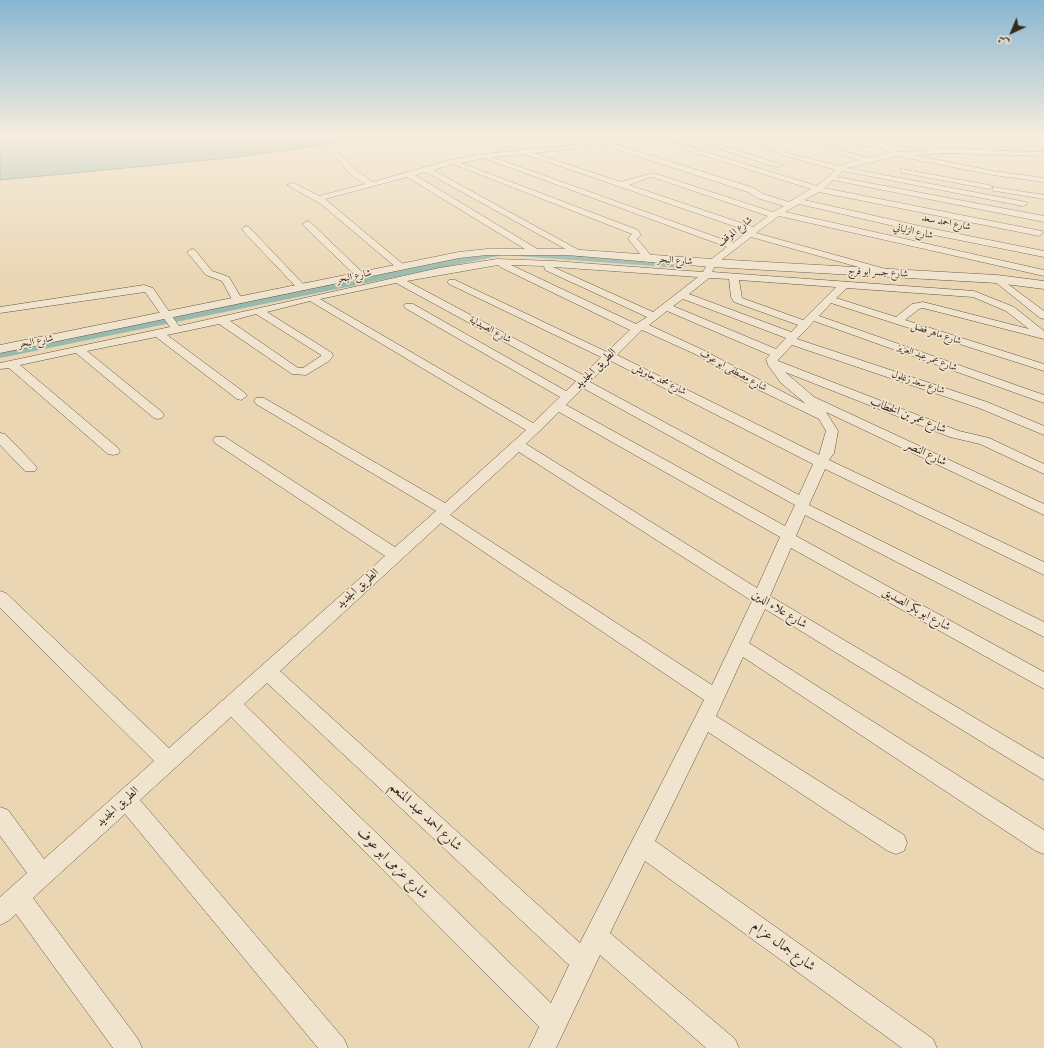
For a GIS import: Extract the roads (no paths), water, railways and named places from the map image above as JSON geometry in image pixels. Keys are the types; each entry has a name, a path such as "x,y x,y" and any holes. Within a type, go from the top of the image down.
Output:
{"street":[{"path":"291,185 324,202 401,267"},
{"path":"318,199 368,185"},
{"path":"425,185 537,258 650,320"},
{"path":"455,185 581,254"},
{"path":"513,185 635,232 637,235 632,238 633,240 650,259"},
{"path":"564,185 734,246"},
{"path":"622,185 752,232 891,274"},
{"path":"682,185 773,216 853,240"},
{"name":"شارع احمد سعد","path":"735,185 751,190 760,196 1044,254"},
{"path":"783,185 810,193"},
{"path":"805,185 818,189 1042,234"},
{"name":"شارع الموقف","path":"709,270 734,246 773,216 823,185"},
{"path":"867,185 1019,215 1044,218"},
{"path":"924,185 1024,204"},
{"path":"978,185 1044,197"},
{"path":"986,197 989,187"},
{"path":"1019,215 1028,194"},
{"name":"شارع الزلباني","path":"773,216 1044,273"},
{"path":"1033,217 1034,228 1042,234"},
{"path":"307,224 360,275"},
{"path":"246,229 302,288"},
{"path":"192,252 209,273 226,279 238,301"},
{"name":"شارع البحر","path":"0,349 459,255 486,252 537,258 581,254 650,259 709,270"},
{"path":"5,364 176,330 311,298 439,271 497,262 537,258 709,270 734,278 845,284 974,294 1010,309 1044,336"},
{"path":"497,262 650,320"},
{"name":"شارع جسر ابو فرج","path":"709,270 891,274 997,279 1044,285"},
{"name":"الطريق الجديد","path":"0,913 518,445 608,356 682,295 709,270"},
{"name":"شارع عمر عبد العزيز","path":"734,278 736,297 738,300 808,320 1044,399"},
{"path":"997,279 1044,316"},
{"name":"شارع الصيدلية","path":"398,280 582,381 802,505 1044,630"},
{"name":"شارع محمد جاويش","path":"452,282 674,387 821,462 1044,569"},
{"path":"548,1041 596,936 715,697 738,645 761,599 821,462 827,453 832,431 824,417 808,398 785,380 774,358 808,320 845,284"},
{"path":"0,310 144,288 149,290 176,330"},
{"name":"شارع سعد زغلول","path":"682,295 792,339 982,405 1044,431"},
{"path":"311,298 534,429"},
{"name":"شارع ماهر فضل","path":"829,299 1044,368"},
{"path":"898,321 916,306 923,305 1044,336"},
{"name":"شارع ابو بكر الصديق","path":"409,306 788,537 1044,681"},
{"path":"221,320 296,372 306,371 325,359 327,356 326,353 258,310"},
{"name":"شارع عمر بن الخطاب","path":"650,320 774,358 955,434 984,441 1044,469"},
{"name":"شارع مصطفى ابو عوف","path":"650,320 699,352 769,390 824,417"},
{"path":"158,333 241,396"},
{"path":"79,350 158,415"},
{"path":"5,364 113,451"},
{"name":"شارع النصر","path":"808,398 1044,510"},
{"path":"260,401 443,512 715,697"},
{"path":"0,437 30,468"},
{"path":"220,440 395,555"},
{"name":"شارع علاء الدين","path":"518,445 761,599 1044,770"},
{"path":"0,598 168,760"},
{"path":"738,645 1044,843"},
{"name":"شارع احمد عبد المنعم","path":"267,671 584,962"},
{"name":"شارع عزمى ابو عوف","path":"231,704 548,1041"},
{"path":"705,718 896,843"},
{"path":"126,799 335,1048"},
{"path":"0,818 42,875"},
{"name":"شارع جمال عزام","path":"642,845 924,1048"},
{"path":"18,897 129,1048"},
{"path":"596,936 726,1048"}],"waterway":[{"path":"0,354 503,252 682,265"}]}
